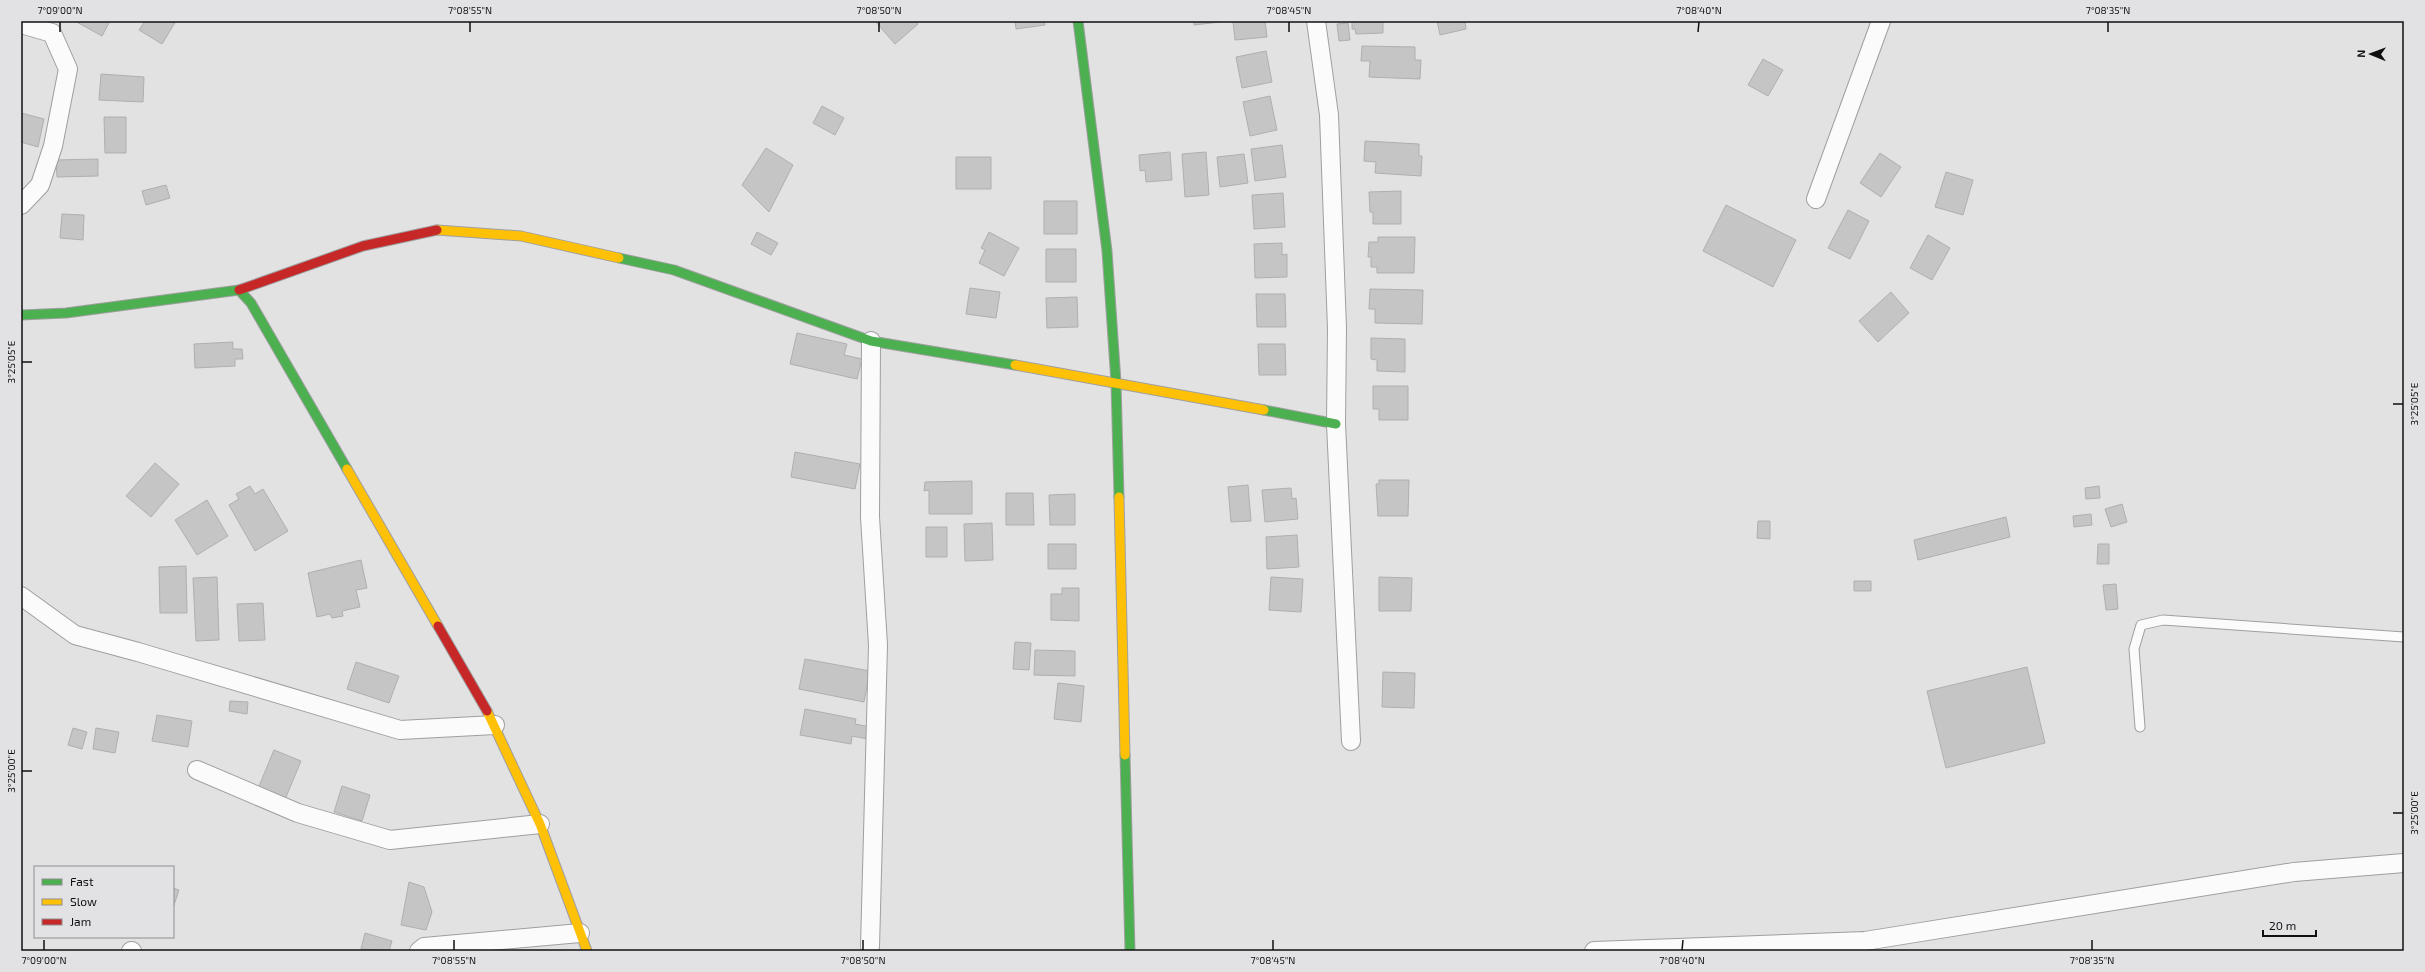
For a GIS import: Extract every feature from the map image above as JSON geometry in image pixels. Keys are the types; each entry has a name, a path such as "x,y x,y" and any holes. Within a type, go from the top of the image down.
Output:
{"street":[{"path":"1078,21 1107,251 1116,382 1130,951"},
{"path":"1316,21 1329,115 1337,328 1336,424 1352,740"},
{"path":"1816,199 1881,21"},
{"path":"21,24 52,33 68,69 53,146 40,185 21,205"},
{"path":"21,315 66,313 239,290 364,246 436,230 520,236 674,270 871,341 1116,382 1336,424"},
{"path":"239,290 251,302 495,725 540,824 587,951"},
{"path":"870,947 878,645 870,517 871,341"},
{"path":"21,596 75,636 138,652 400,730 495,725"},
{"path":"197,770 298,813 390,840 540,824"},
{"path":"1594,951 1865,942 2294,872 2404,864"},
{"path":"419,951 424,947 580,933"}],"lane":[{"path":"2140,728 2134,649 2141,625 2163,620 2404,637"}],"building":[{"path":"75,21 110,21 102,36"},
{"path":"145,21 176,21 162,44 139,30"},
{"path":"875,21 916,21 918,24 895,44"},
{"path":"1015,21 1044,21 1045,25 1016,29"},
{"path":"1194,21 1220,21 1220,22 1194,25"},
{"path":"1233,21 1265,21 1267,37 1235,40"},
{"path":"1352,21 1383,21 1383,33 1356,34 1355,29 1352,29"},
{"path":"1437,21 1465,21 1466,29 1440,35"},
{"path":"1348,23 1350,40 1339,41 1337,24"},
{"path":"1362,46 1415,47 1415,60 1421,60 1420,79 1369,77 1370,61 1361,61"},
{"path":"1266,51 1272,82 1242,88 1236,57"},
{"path":"1763,59 1783,70 1768,96 1748,85"},
{"path":"101,74 144,77 143,102 99,100"},
{"path":"1270,96 1277,130 1250,136 1243,102"},
{"path":"822,106 844,118 835,135 813,123"},
{"path":"21,113 44,119 38,147 21,142"},
{"path":"104,117 126,117 126,153 105,153"},
{"path":"1365,141 1419,144 1419,156 1422,156 1421,176 1375,173 1376,162 1364,161"},
{"path":"1282,145 1286,177 1255,181 1251,149"},
{"path":"766,148 793,165 769,212 742,185"},
{"path":"1170,152 1172,180 1146,182 1145,170 1140,171 1139,155"},
{"path":"1206,152 1209,195 1185,197 1182,154"},
{"path":"1880,153 1901,167 1881,197 1860,183"},
{"path":"1244,154 1248,183 1220,187 1217,157"},
{"path":"956,157 991,157 991,189 956,189"},
{"path":"98,159 98,176 57,177 56,160"},
{"path":"1946,172 1973,180 1963,215 1935,207"},
{"path":"166,185 170,198 146,205 142,191"},
{"path":"1401,191 1401,224 1373,224 1373,212 1370,212 1369,192"},
{"path":"1283,193 1285,227 1254,229 1252,195"},
{"path":"1044,201 1077,201 1077,234 1044,234"},
{"path":"1726,205 1796,240 1773,287 1703,251"},
{"path":"1848,210 1869,221 1850,259 1828,248"},
{"path":"62,214 84,215 83,240 60,238"},
{"path":"757,232 778,243 771,255 751,244"},
{"path":"989,232 1019,248 1004,276 979,263 985,250 981,248"},
{"path":"1928,235 1950,248 1932,280 1910,268"},
{"path":"1378,237 1415,237 1414,273 1377,273 1377,267 1371,267 1371,257 1368,257 1369,242 1378,242"},
{"path":"1282,243 1282,255 1287,254 1287,277 1255,278 1254,244"},
{"path":"1046,249 1076,249 1076,282 1046,282"},
{"path":"970,288 1000,292 996,318 966,314"},
{"path":"1370,289 1423,290 1422,324 1375,323 1375,309 1369,309"},
{"path":"1891,292 1909,313 1878,342 1859,321"},
{"path":"1256,294 1285,294 1286,327 1257,327"},
{"path":"1077,297 1078,327 1047,328 1046,298"},
{"path":"797,333 847,344 844,355 862,359 857,379 790,364"},
{"path":"1371,338 1405,339 1405,372 1377,371 1377,360 1371,359"},
{"path":"233,342 233,349 242,349 243,359 235,359 235,366 195,368 194,344"},
{"path":"1258,344 1285,344 1286,375 1259,375"},
{"path":"1373,386 1408,386 1408,420 1379,420 1379,409 1373,409"},
{"path":"795,452 860,464 855,489 791,477"},
{"path":"155,463 179,484 151,517 126,496"},
{"path":"1379,480 1409,480 1408,516 1378,516 1376,484 1379,484"},
{"path":"972,481 972,514 929,514 929,490 924,491 925,482"},
{"path":"1248,485 1251,521 1231,522 1228,487"},
{"path":"250,486 255,494 263,489 288,531 255,551 229,505 239,499 236,494"},
{"path":"2099,486 2100,498 2086,499 2085,488"},
{"path":"1291,488 1292,499 1296,498 1298,519 1265,522 1262,490"},
{"path":"1006,493 1033,493 1034,525 1006,525"},
{"path":"1075,494 1075,525 1050,525 1049,495"},
{"path":"207,500 228,536 197,555 175,520"},
{"path":"2122,504 2127,522 2111,527 2105,509"},
{"path":"2091,514 2092,525 2074,527 2073,516"},
{"path":"2006,517 2010,537 1918,560 1914,540"},
{"path":"1758,521 1770,521 1770,539 1757,538"},
{"path":"992,523 993,560 965,561 964,524"},
{"path":"926,527 947,527 947,557 926,557"},
{"path":"1297,535 1299,567 1267,569 1266,537"},
{"path":"1048,544 1076,544 1076,569 1048,569"},
{"path":"2098,544 2109,544 2109,564 2097,564"},
{"path":"361,560 367,588 356,590 360,607 342,611 343,616 332,618 330,614 317,617 308,573"},
{"path":"186,566 187,613 160,613 159,567"},
{"path":"217,577 219,640 196,641 193,578"},
{"path":"1271,577 1303,579 1301,612 1269,610"},
{"path":"1379,577 1412,578 1411,611 1379,611"},
{"path":"1854,581 1871,581 1871,591 1854,591"},
{"path":"2116,584 2118,609 2106,610 2103,585"},
{"path":"1062,588 1079,588 1079,621 1051,620 1051,594 1062,594"},
{"path":"263,603 265,640 239,641 237,604"},
{"path":"1015,642 1031,643 1029,670 1013,669"},
{"path":"1035,650 1075,651 1075,676 1034,675"},
{"path":"805,659 870,671 864,702 799,689"},
{"path":"356,662 399,676 389,703 347,689"},
{"path":"2027,667 2045,743 1946,768 1927,691"},
{"path":"1383,672 1415,673 1414,708 1382,707"},
{"path":"1058,683 1084,686 1081,722 1054,719"},
{"path":"230,701 248,702 247,714 229,711"},
{"path":"805,709 856,719 855,724 870,727 868,739 852,736 851,744 800,735"},
{"path":"157,715 192,721 188,747 152,741"},
{"path":"73,728 87,732 82,749 68,745"},
{"path":"96,728 119,732 115,753 93,749"},
{"path":"274,750 301,761 284,802 257,791"},
{"path":"342,786 370,795 362,821 334,812"},
{"path":"409,882 424,887 432,912 426,930 401,925"},
{"path":"174,888 179,890 174,905"},
{"path":"365,933 392,941 389,951 361,949"}],"traffic: fast":[{"path":"1078,21 1107,251 1116,382 1119,497"},
{"path":"619,258 674,270 871,341 1015,365"},
{"path":"21,315 66,313 239,290 251,303 347,469"},
{"path":"1264,410 1336,424"},
{"path":"1125,755 1130,951"}],"traffic: slow":[{"path":"437,230 521,236 619,258"},
{"path":"1015,365 1264,410"},
{"path":"347,469 438,626"},
{"path":"1119,497 1125,755"},
{"path":"487,711 540,824 587,951"}],"traffic: jam":[{"path":"239,290 363,246 437,230"},
{"path":"438,626 487,711"}]}
